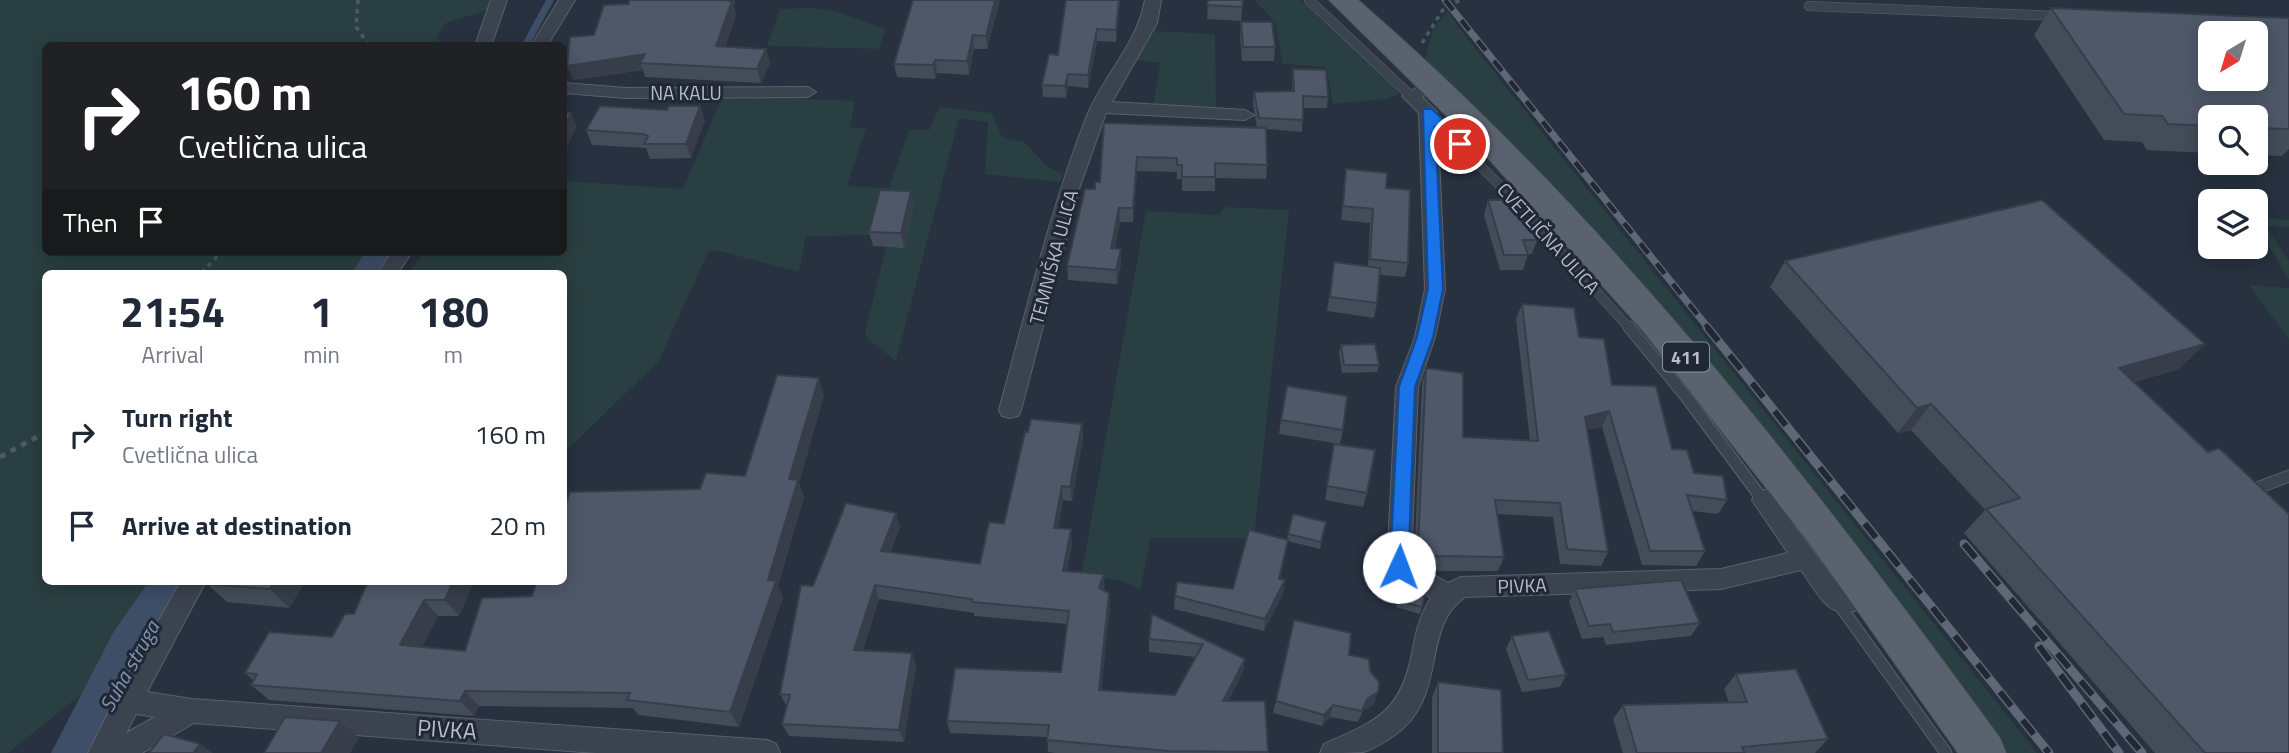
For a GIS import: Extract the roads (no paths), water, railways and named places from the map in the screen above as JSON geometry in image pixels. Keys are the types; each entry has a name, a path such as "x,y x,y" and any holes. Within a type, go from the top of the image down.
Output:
{"main road":[{"name":"411","path":"1342,0 1421,90 1466,115 1680,349 1779,496 1872,596 1984,753"}],"street":[{"path":"484,42 499,0"},
{"path":"541,42 567,0"},
{"name":"TEMNIŠKA ULICA","path":"1010,410 1070,189 1102,107 1149,23 1153,0"},
{"name":"NA KALU","path":"567,88 626,93 808,92"},
{"path":"1333,753 1390,722 1409,703 1437,609 1446,594 1399,567 1407,387 1425,337 1435,289 1421,90"},
{"path":"1102,107 1245,116"},
{"path":"1779,496 1805,559 1838,603 1872,596"},
{"name":"PIVKA","path":"1446,594 1461,587 1721,579 1805,559"},
{"path":"101,753 192,585"},
{"name":"PIVKA","path":"127,701 192,710 767,753"},
{"path":"123,753 137,740 192,710"}],"lane":[{"path":"1309,0 1421,90"},
{"path":"1809,6 2070,16"},
{"path":"2231,498 2289,476"},
{"path":"1838,603 1946,753"}],"waterway":[{"path":"527,42 550,0"},
{"name":"Suha struga","path":"377,270 386,256"},
{"name":"Suha struga","path":"82,753 134,652 177,585"}],"railway":[{"path":"1445,0 1709,329"},
{"path":"1707,327 2049,753"},
{"path":"1964,544 2142,753"},
{"path":"2039,646 2119,753"}]}
